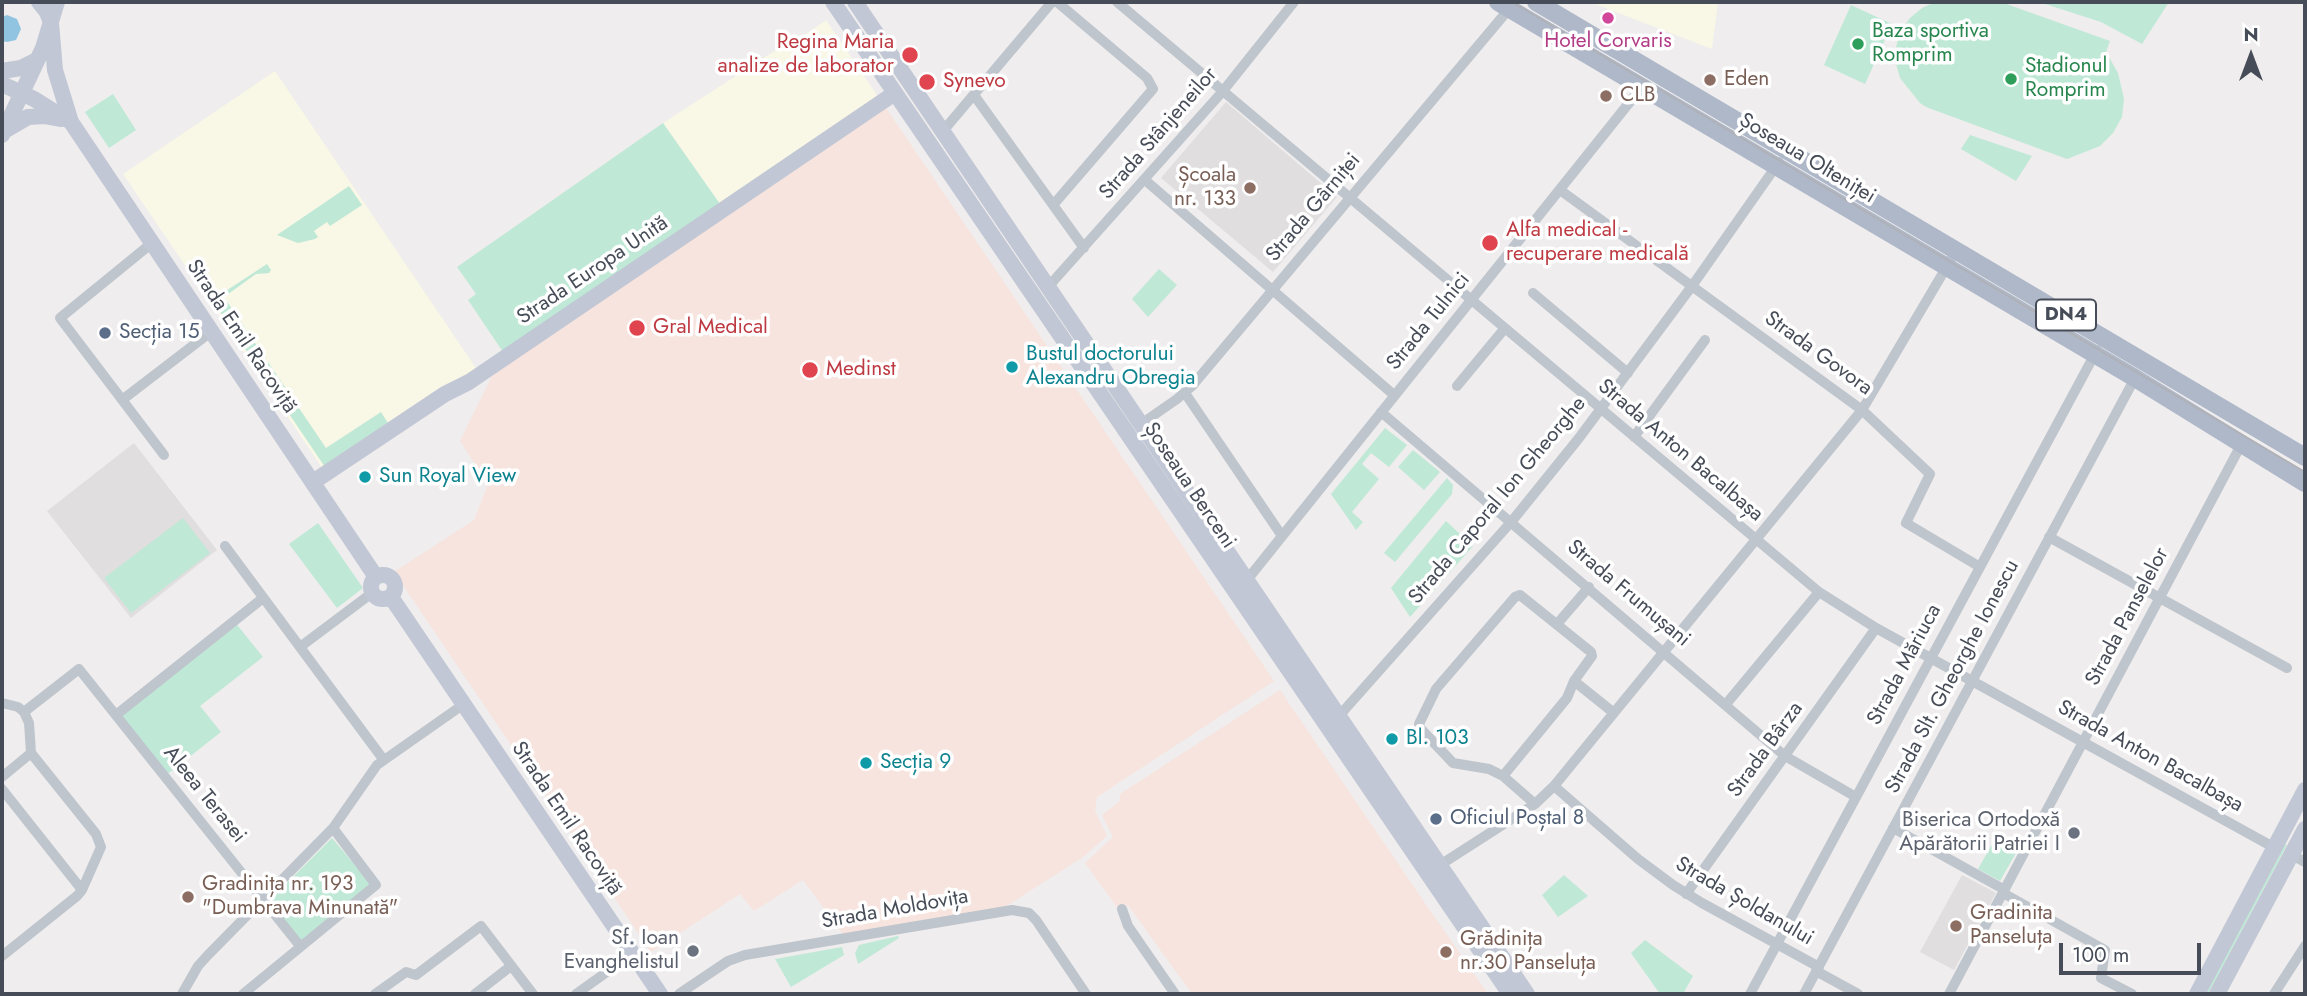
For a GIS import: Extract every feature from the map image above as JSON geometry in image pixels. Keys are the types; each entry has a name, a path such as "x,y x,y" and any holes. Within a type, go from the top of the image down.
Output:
{"main road":[{"path":"39,2 51,23"},
{"path":"3,133 10,86 37,60 57,2"},
{"name":"Șoseaua Berceni","path":"833,2 1059,334 1247,580 1339,716 1377,786 1440,865 1527,994"},
{"name":"Șoseaua Olteniței","path":"1536,2 2305,457"},
{"name":"Șoseaua Berceni","path":"861,4 943,131 1141,424 1163,471 1377,786 1510,994"},
{"name":"Șoseaua Olteniței","path":"1503,5 2134,378 2305,483"},
{"name":"Strada Emil Racoviță","path":"51,23 54,65 71,122 376,577"},
{"path":"2,71 21,68 37,60"},
{"name":"Strada Emil Racoviță","path":"10,86 71,122"},
{"name":"Strada Europa Unită","path":"313,482 444,394 469,382 895,93"},
{"path":"3,133 21,120 37,116 54,116 71,122"},
{"path":"1059,334 1073,324"},
{"path":"387,575 394,581 396,589 391,597 381,600 372,593 371,585 376,577 387,575"},
{"name":"Strada Emil Racoviță","path":"391,597 660,994"},
{"path":"2197,994 2305,790"},
{"path":"2217,994 2298,858 2305,829"}],"street":[{"path":"943,131 1054,2 1147,78 1153,89 1054,204"},
{"name":"Strada Anton Bacalbașa","path":"1117,2 1819,592 1876,628 2274,848"},
{"name":"Strada Stânjeneilor","path":"1048,287 1223,91 1294,2"},
{"name":"Strada Gârniței","path":"1141,424 1185,393 1503,5"},
{"name":"Strada Tulnici","path":"1247,580 1641,88"},
{"path":"974,95 1084,248"},
{"name":"Strada Caporal Ion Gheorghe","path":"1339,716 1512,521 1601,410 1692,286 1787,149"},
{"path":"1145,180 1394,395"},
{"name":"Strada Govora","path":"1560,190 1862,410 1930,474 1906,523 1980,567"},
{"path":"152,243 60,318 164,456"},
{"path":"1440,865 1535,804 1555,786 1862,410 1956,251"},
{"path":"1533,293 1628,373"},
{"path":"1457,386 1504,328"},
{"path":"122,400 212,331"},
{"path":"2094,355 2104,338"},
{"path":"1634,438 1705,340"},
{"name":"Strada Măriuca","path":"1750,994 2094,355"},
{"name":"Strada Slt. Gheorghe Ionescu","path":"1804,994 2134,378"},
{"path":"1185,393 1282,536"},
{"name":"Strada Frumușani","path":"1381,412 1727,703 1785,756 1856,797"},
{"name":"Strada Panselelor","path":"1949,994 2242,443"},
{"path":"2049,537 2287,668"},
{"path":"226,546 383,760"},
{"path":"1557,624 1589,587"},
{"path":"1727,703 1819,592"},
{"path":"300,648 372,593"},
{"path":"1503,776 1567,698 1574,681 1592,658 1592,654 1523,596 1516,596 1436,689 1419,724 1453,763 1489,769 1503,776 1535,804"},
{"path":"116,715 263,598"},
{"name":"Strada Bârza","path":"1686,894 1876,628"},
{"name":"Aleea Terasei","path":"24,712 79,669 300,946"},
{"path":"1574,681 1614,713"},
{"path":"2,704 18,707 24,712 29,723 31,753 101,842 100,851 82,890 2,957"},
{"path":"182,994 203,960 333,828 372,771 383,760 464,704"},
{"path":"2,777 31,753"},
{"name":"Strada Șoldanului","path":"1555,786 1638,859 1686,894 1777,944 1858,994"},
{"path":"2,789 82,890"},
{"path":"243,994 376,885 333,828"},
{"path":"1894,828 2105,950 2101,978 2132,994"},
{"path":"1122,909 1128,926 1175,994"},
{"name":"Strada Moldovița","path":"679,994 728,961 742,956 1018,910 1037,920 1086,994"},
{"path":"375,994 405,972 416,975 481,926 533,994"},
{"path":"2274,994 2305,946"},
{"path":"576,994 632,954"},
{"path":"475,994 511,966"}],"shaded area":[{"path":"1590,2 1718,2 1712,49 1704,46"},
{"path":"826,20 881,101 723,208 663,123"},
{"path":"275,71 482,377 329,478 123,174"},
{"name":"Școala nr. 133","path":"1226,102 1337,197 1273,272 1161,178"},
{"path":"884,105 1274,681 1097,797 1095,811 1107,836 1083,857 1005,907 843,934 803,880 754,911 740,894 651,952 394,572 474,520 488,484 460,441 491,378 488,373"},
{"path":"134,443 217,550 131,618 47,511"},
{"path":"1280,690 1488,994 1192,994 1128,905 1119,910 1085,863 1113,837 1102,815 1120,801 1120,794"},
{"name":"Gradinita Panseluța","path":"1962,875 1996,893 1954,970 1920,952"}],"green space":[{"name":"Stadionul Romprim","path":"1935,2 2001,2 2110,41 2105,55 2118,73 2124,99 2122,117 2113,133 2100,146 2067,159 1920,103 1900,78 1896,64 1896,47 1901,30 1910,18"},
{"path":"2039,2 2169,2 2142,44 2101,22"},
{"name":"Baza sportiva Romprim","path":"1851,5 1892,24 1865,84 1824,65"},
{"path":"113,94 136,130 109,148 85,112"},
{"path":"663,123 720,204 503,352 468,300 476,294 457,267"},
{"path":"1970,135 2032,156 2016,181 1961,149"},
{"path":"349,186 362,205 330,226 327,222 314,231 318,237 298,243 277,235"},
{"path":"267,264 271,270 269,273 256,274 224,297 326,448 381,412 389,425 325,467 212,300"},
{"path":"1159,269 1177,285 1148,317 1132,299"},
{"path":"1385,428 1407,445 1389,467 1371,453 1362,464 1379,479 1352,512 1363,522 1356,530 1331,494"},
{"path":"1413,450 1440,472 1424,490 1398,467"},
{"path":"1447,478 1453,485 1452,494 1395,562 1384,553"},
{"path":"183,518 210,553 131,613 104,578"},
{"path":"1446,521 1473,546 1410,617 1391,588"},
{"path":"318,523 363,588 337,608 289,544"},
{"path":"234,621 263,657 200,706 221,732 165,776 116,715"},
{"path":"332,838 371,884 300,942 268,902"},
{"path":"1995,839 2017,851 2000,881 1978,869"},
{"path":"2285,844 2287,845 2208,994 2205,994"},
{"path":"1564,875 1588,896 1558,917 1542,895"},
{"path":"898,936 899,938 858,964 855,953 859,945"},
{"path":"1645,940 1693,976 1683,994 1660,994 1631,953"},
{"path":"842,947 844,955 791,987 775,959"}],"water":[{"path":"7,15 17,19 21,29 16,40 7,42 2,41 2,17"}],"tram line":[{"path":"1512,2 2305,472"}],"place":[{"name":"Hotel Corvaris","path":"1608,18"},
{"name":"Baza sportiva Romprim","path":"1858,44"},
{"name":"Regina Maria analize de laborator","path":"910,55"},
{"name":"Stadionul Romprim","path":"2011,79"},
{"name":"Eden","path":"1710,80"},
{"name":"Synevo","path":"927,82"},
{"name":"CLB","path":"1606,96"},
{"name":"Școala nr. 133","path":"1250,188"},
{"name":"Alfa medical - recuperare medicală","path":"1490,243"},
{"name":"Gral Medical","path":"637,328"},
{"name":"Secția 15","path":"105,333"},
{"name":"Bustul doctorului Alexandru Obregia","path":"1012,367"},
{"name":"Medinst","path":"810,370"},
{"name":"Sun Royal View","path":"365,477"},
{"name":"Bl. 103","path":"1392,739"},
{"name":"Secția 9","path":"866,763"},
{"name":"Oficiul Poștal 8","path":"1436,819"},
{"name":"Biserica Ortodoxă Apărătorii Patriei I","path":"2074,833"},
{"name":"Gradinița nr. 193 \"Dumbrava Minunată\"","path":"188,897"},
{"name":"Gradinita Panseluța","path":"1956,926"},
{"name":"Sf. Ioan Evanghelistul","path":"693,951"},
{"name":"Grădinița nr.30 Panseluța","path":"1446,952"}]}
